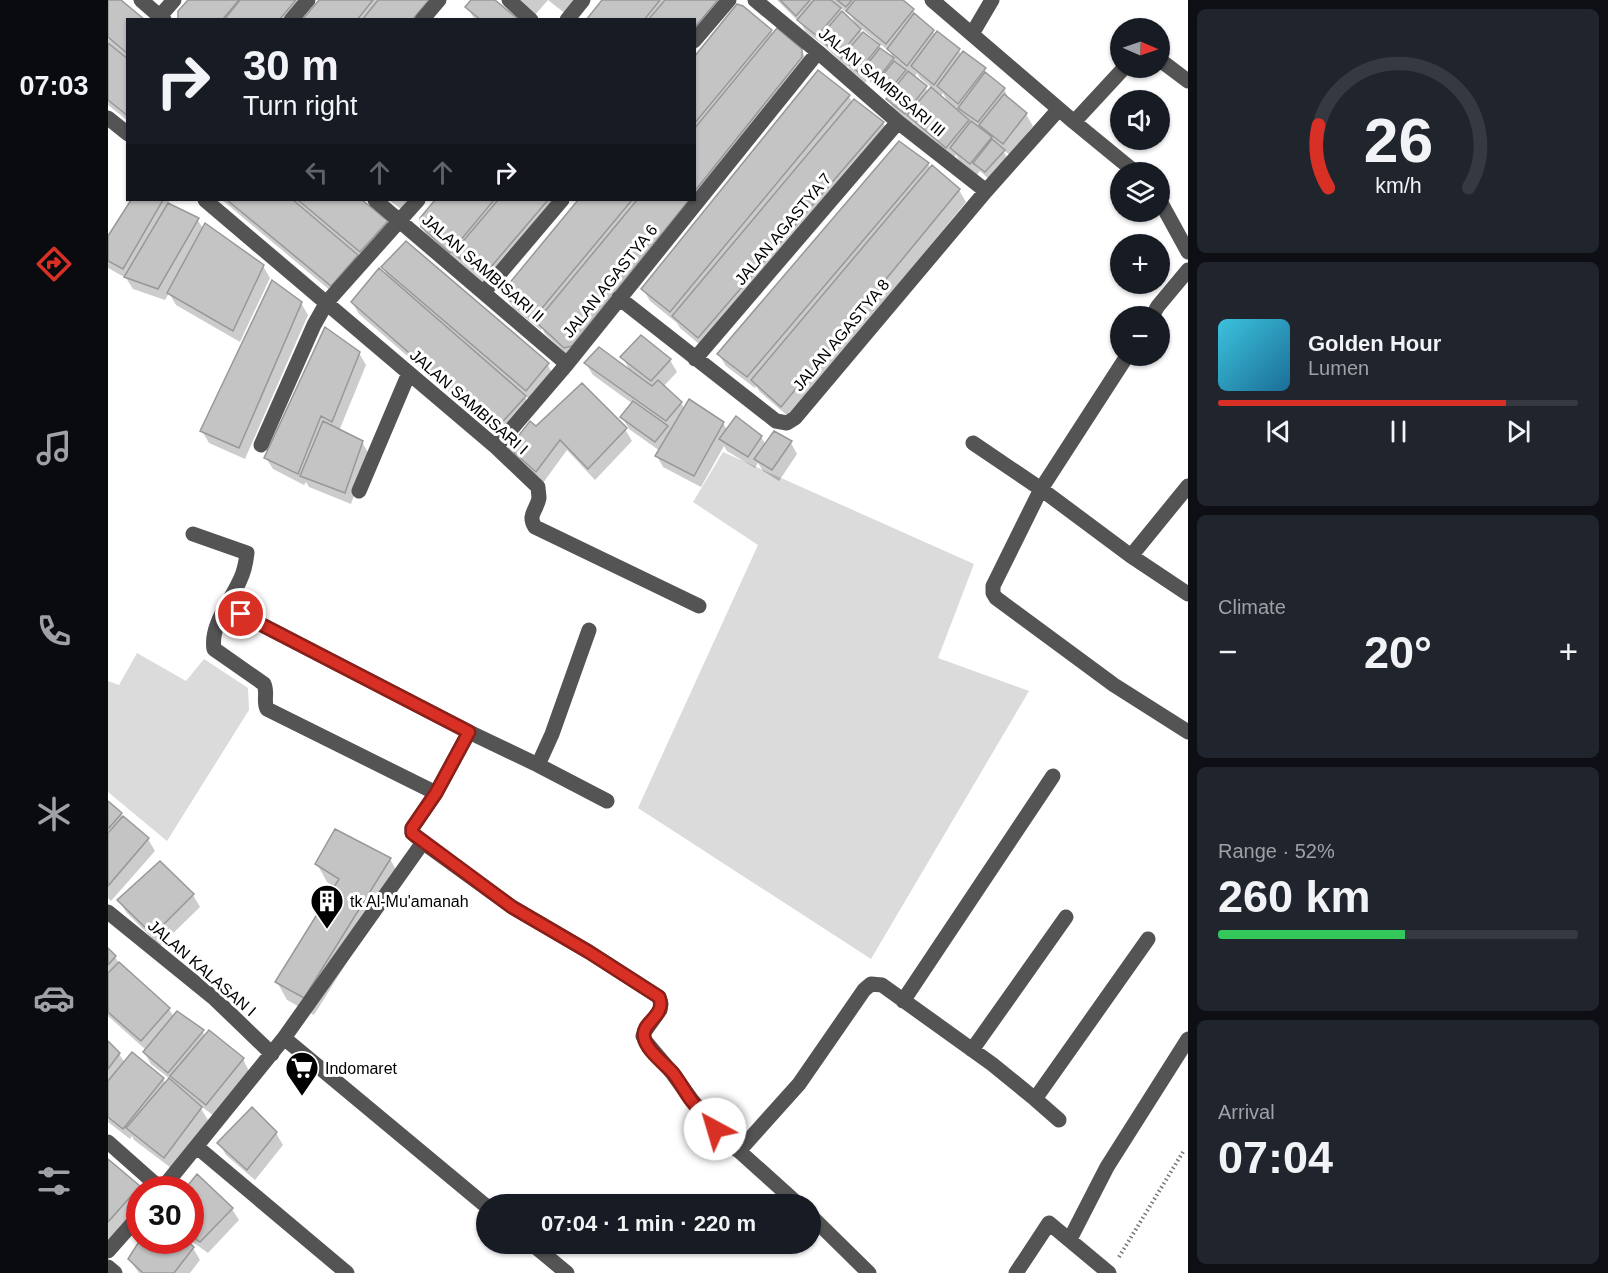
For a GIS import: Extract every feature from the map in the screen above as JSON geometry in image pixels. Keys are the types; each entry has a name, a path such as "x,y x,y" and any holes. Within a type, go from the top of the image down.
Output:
{"street":[{"path":"141,0 162,18 174,0"},
{"path":"293,18 308,0"},
{"path":"425,18 439,0"},
{"path":"509,0 529,18"},
{"path":"569,18 583,0"},
{"path":"696,39 729,0"},
{"name":"JALAN SAMBISARI III","path":"755,0 898,122 986,191"},
{"path":"932,0 1123,162"},
{"path":"972,34 992,0"},
{"name":"JALAN AGASTYA 6","path":"496,447 567,364 818,52"},
{"path":"1170,68 1188,81"},
{"path":"1074,122 1115,78"},
{"name":"JALAN AGASTYA 8","path":"619,298 776,421 787,423 795,418 986,191 1059,109"},
{"path":"108,118 126,133"},
{"name":"JALAN AGASTYA 7","path":"695,359 898,122"},
{"name":"JALAN SAMBISARI I","path":"206,201 496,447 538,487 539,497 531,521 535,527 699,606"},
{"name":"JALAN SAMBISARI II","path":"376,201 567,364"},
{"path":"261,445 314,325 327,302 416,201"},
{"path":"484,292 561,201"},
{"path":"1170,219 1188,252"},
{"path":"1158,306 1188,270"},
{"path":"1121,366 1041,489 993,586 993,592 996,598 1114,685 1188,732"},
{"path":"359,490 409,373"},
{"path":"973,443 1188,594"},
{"path":"1131,556 1188,486"},
{"path":"192,534 248,553 242,578 214,634 214,649 264,684 267,709 436,793"},
{"path":"241,614 607,801"},
{"path":"538,765 552,734 589,630"},
{"path":"469,732 436,793 412,828 412,833 512,907 589,952 659,997 660,1010 645,1031 643,1036 646,1042 724,1140 787,1194"},
{"path":"903,1001 1053,776"},
{"path":"172,1176 284,1038 421,846 421,841"},
{"name":"JALAN KALASAN I","path":"108,912 215,999 272,1054"},
{"path":"972,1050 1066,917"},
{"path":"1035,1099 1148,939"},
{"path":"739,1151 799,1084 864,990 871,984 882,985 972,1050 1059,1120"},
{"path":"284,1038 476,1198"},
{"path":"1070,1239 1107,1167 1188,1039"},
{"path":"108,1142 146,1176"},
{"path":"197,1147 347,1273"},
{"path":"1016,1273 1049,1223 1109,1273"},
{"path":"821,1226 869,1273"},
{"path":"108,1251 126,1231"},
{"path":"544,1254 567,1273"},
{"path":"108,1267 115,1273"}],"path":[{"path":"1109,1273 1183,1152"}],"shaded area":[{"path":"723,452 974,564 938,658 1029,691 871,959 638,808 758,545 693,502"},
{"path":"137,653 186,681 204,659 248,688 249,710 167,841 108,792 108,681 119,685"}],"building":[{"path":"108,0 121,0 143,18 126,18 126,52 108,37"},
{"path":"188,0 239,0 224,18 178,18 178,11"},
{"path":"240,0 296,0 281,18 226,18"},
{"path":"319,0 373,0 359,18 304,18"},
{"path":"378,0 429,0 414,18 364,18"},
{"path":"471,0 495,0 517,18 479,18 465,7"},
{"path":"602,0 660,0 646,18 588,18"},
{"path":"665,0 718,0 696,26 696,18 650,18"},
{"path":"780,0 810,0 796,16"},
{"path":"814,0 831,0 841,8 817,36 797,20"},
{"path":"837,0 852,0 846,7"},
{"path":"855,0 903,0 914,9 886,44 846,11"},
{"path":"737,4 743,6 772,30 696,122 696,55"},
{"path":"842,11 861,29 839,56 819,38"},
{"path":"914,13 934,30 907,66 887,49"},
{"path":"777,28 802,49 802,57 696,190 696,127"},
{"path":"937,31 960,49 934,85 911,66"},
{"path":"863,32 880,45 858,72 841,58"},
{"path":"108,43 126,57 126,114 108,100"},
{"path":"880,48 894,58 875,82 862,71"},
{"path":"963,51 986,68 958,104 937,86"},
{"path":"894,61 906,70 888,92 877,82"},
{"path":"818,70 850,95 670,312 641,289"},
{"path":"908,71 927,86 905,114 886,99"},
{"path":"985,72 1005,88 978,122 958,108"},
{"path":"931,87 969,120 946,148 907,115"},
{"path":"1004,94 1027,113 1003,144 979,125"},
{"path":"854,99 884,122 698,338 672,316"},
{"path":"971,121 992,137 970,164 950,148"},
{"path":"992,139 1005,150 985,172 973,163"},
{"path":"899,141 929,163 747,377 717,354"},
{"path":"932,165 960,189 781,407 751,380"},
{"path":"130,201 162,201 123,269 108,261 108,236"},
{"path":"228,201 294,201 358,255 331,286"},
{"path":"299,201 363,201 388,221 360,252"},
{"path":"434,201 493,201 450,253 421,227 420,218"},
{"path":"497,201 547,201 485,274 481,275 453,253"},
{"path":"577,201 631,201 533,319 504,296 503,291"},
{"path":"636,201 688,201 572,346 564,348 536,322"},
{"path":"168,203 199,218 158,289 124,277"},
{"path":"205,223 264,265 233,331 167,293"},
{"path":"406,241 549,363 526,391 381,267"},
{"path":"379,268 526,396 496,429 351,302"},
{"path":"272,280 302,302 239,448 200,431"},
{"path":"325,327 360,352 332,422 321,416 298,474 264,458"},
{"path":"641,335 671,359 651,381 620,357"},
{"path":"599,347 652,386 658,380 682,402 666,421 584,363"},
{"path":"582,383 627,428 588,469 560,440 536,472 509,448 530,421 536,426"},
{"path":"689,399 724,422 694,476 655,456"},
{"path":"633,401 668,426 655,442 620,417"},
{"path":"736,416 762,436 748,457 719,439"},
{"path":"323,421 363,441 345,493 300,476"},
{"path":"774,431 792,441 772,470 754,459"},
{"path":"108,801 122,813 108,829"},
{"path":"123,816 149,838 108,886 108,833"},
{"name":"tk Al-Mu'amanah","path":"335,829 391,858 304,998 275,982 339,879 315,864"},
{"path":"160,861 194,894 153,935 117,900"},
{"path":"108,948 116,956 108,965"},
{"path":"119,962 170,1008 141,1041 108,1012 108,973"},
{"path":"177,1011 204,1030 168,1073 143,1052"},
{"path":"209,1030 244,1058 206,1105 170,1076"},
{"path":"108,1041 120,1053 108,1069"},
{"path":"132,1052 164,1078 123,1129 108,1117 108,1081"},
{"path":"169,1078 202,1107 164,1158 126,1128"},
{"path":"252,1107 277,1132 247,1170 217,1143"},
{"path":"108,1159 128,1176 126,1176 126,1202 108,1222"},
{"path":"204,1181 233,1208 204,1238"},
{"path":"131,1254 189,1254 174,1273 143,1273 128,1259"}],"place":[{"name":"tk Al-Mu'amanah","path":"327,930"},
{"name":"Indomaret","path":"302,1097"}],"route":[{"path":"241,614 469,732 436,793 412,828 412,833 512,907 589,952 659,997 660,1010 643,1036 715,1129"}]}
